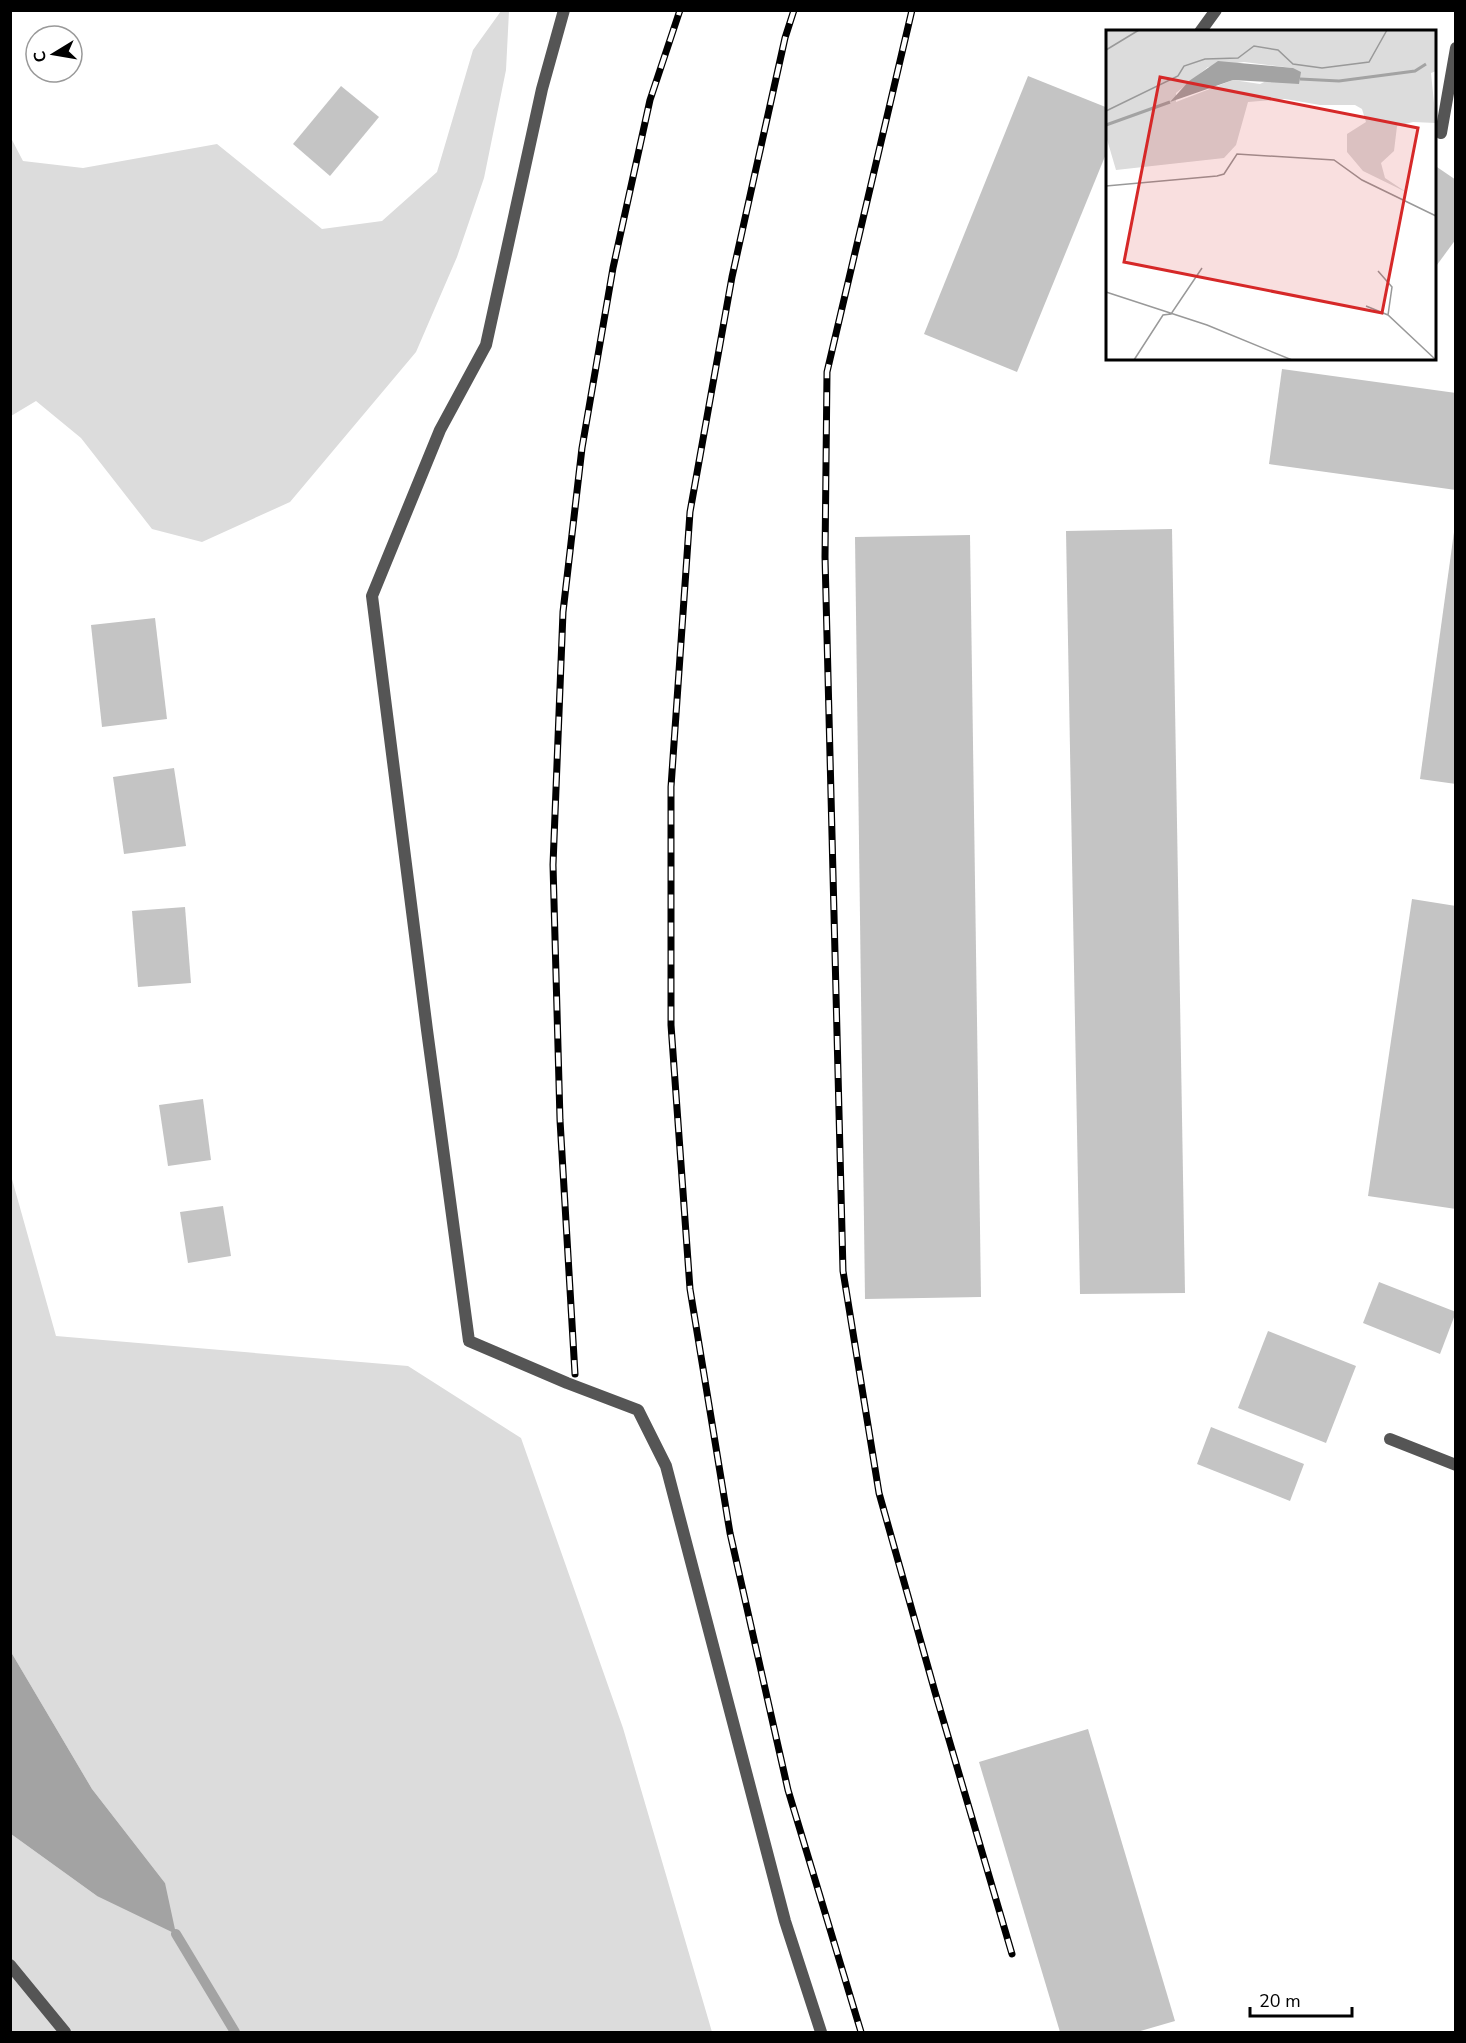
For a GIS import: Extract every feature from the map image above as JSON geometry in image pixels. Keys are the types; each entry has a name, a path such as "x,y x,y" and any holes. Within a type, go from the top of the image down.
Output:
{"street":[{"path":"564,10 542,89 486,345 440,430 372,596 469,1341 567,1383 638,1410 666,1466 785,1921 821,2032"},
{"path":"1201,30 1216,10"},
{"path":"1441,134 1455,48"},
{"path":"1390,1439 1455,1465"},
{"path":"10,1965 65,2032"}],"shaded area":[{"path":"501,11 509,11 506,70 484,178 457,257 416,352 290,502 202,542 152,529 81,438 36,401 11,416 11,138 23,161 83,168 217,144 322,229 382,221 437,172 473,50"},
{"path":"10,1172 56,1336 408,1366 521,1438 623,1728 712,2032 11,2032 11,1834 97,1896 165,1883 92,1789 11,1652"},
{"path":"11,1652 92,1789 165,1883 176,1934 97,1896 11,1834"}],"building":[{"path":"1028,76 1106,107 1106,154 1017,372 924,334"},
{"path":"341,86 379,117 330,176 293,144"},
{"path":"1436,166 1456,180 1456,239 1436,266"},
{"path":"1282,369 1456,393 1456,490 1269,464"},
{"path":"1172,529 1185,1293 1080,1294 1066,531"},
{"path":"1454,532 1456,532 1456,784 1420,779"},
{"path":"970,535 981,1297 865,1299 855,537"},
{"path":"155,618 167,719 102,727 91,625"},
{"path":"174,768 186,846 124,854 113,777"},
{"path":"1412,899 1456,906 1456,1209 1368,1196"},
{"path":"185,907 191,983 138,987 132,911"},
{"path":"203,1099 211,1160 168,1166 159,1105"},
{"path":"223,1206 231,1256 188,1263 180,1212"},
{"path":"1379,1282 1456,1312 1440,1354 1363,1323"},
{"path":"1268,1331 1356,1366 1326,1443 1238,1408"},
{"path":"1211,1427 1304,1464 1290,1501 1197,1464"},
{"path":"1088,1729 1175,2021 1137,2032 1060,2032 979,1762"}],"waterway":[{"path":"176,1934 235,2032"}],"railway":[{"path":"575,1374 560,1120 553,865 563,612 582,448 613,268 650,100 680,10"},
{"path":"794,10 785,38 732,277 690,512 671,787 671,1025 690,1289 730,1533 788,1790 861,2032"},
{"path":"912,10 827,372 825,557 843,1271 879,1493 1012,1954"}]}
